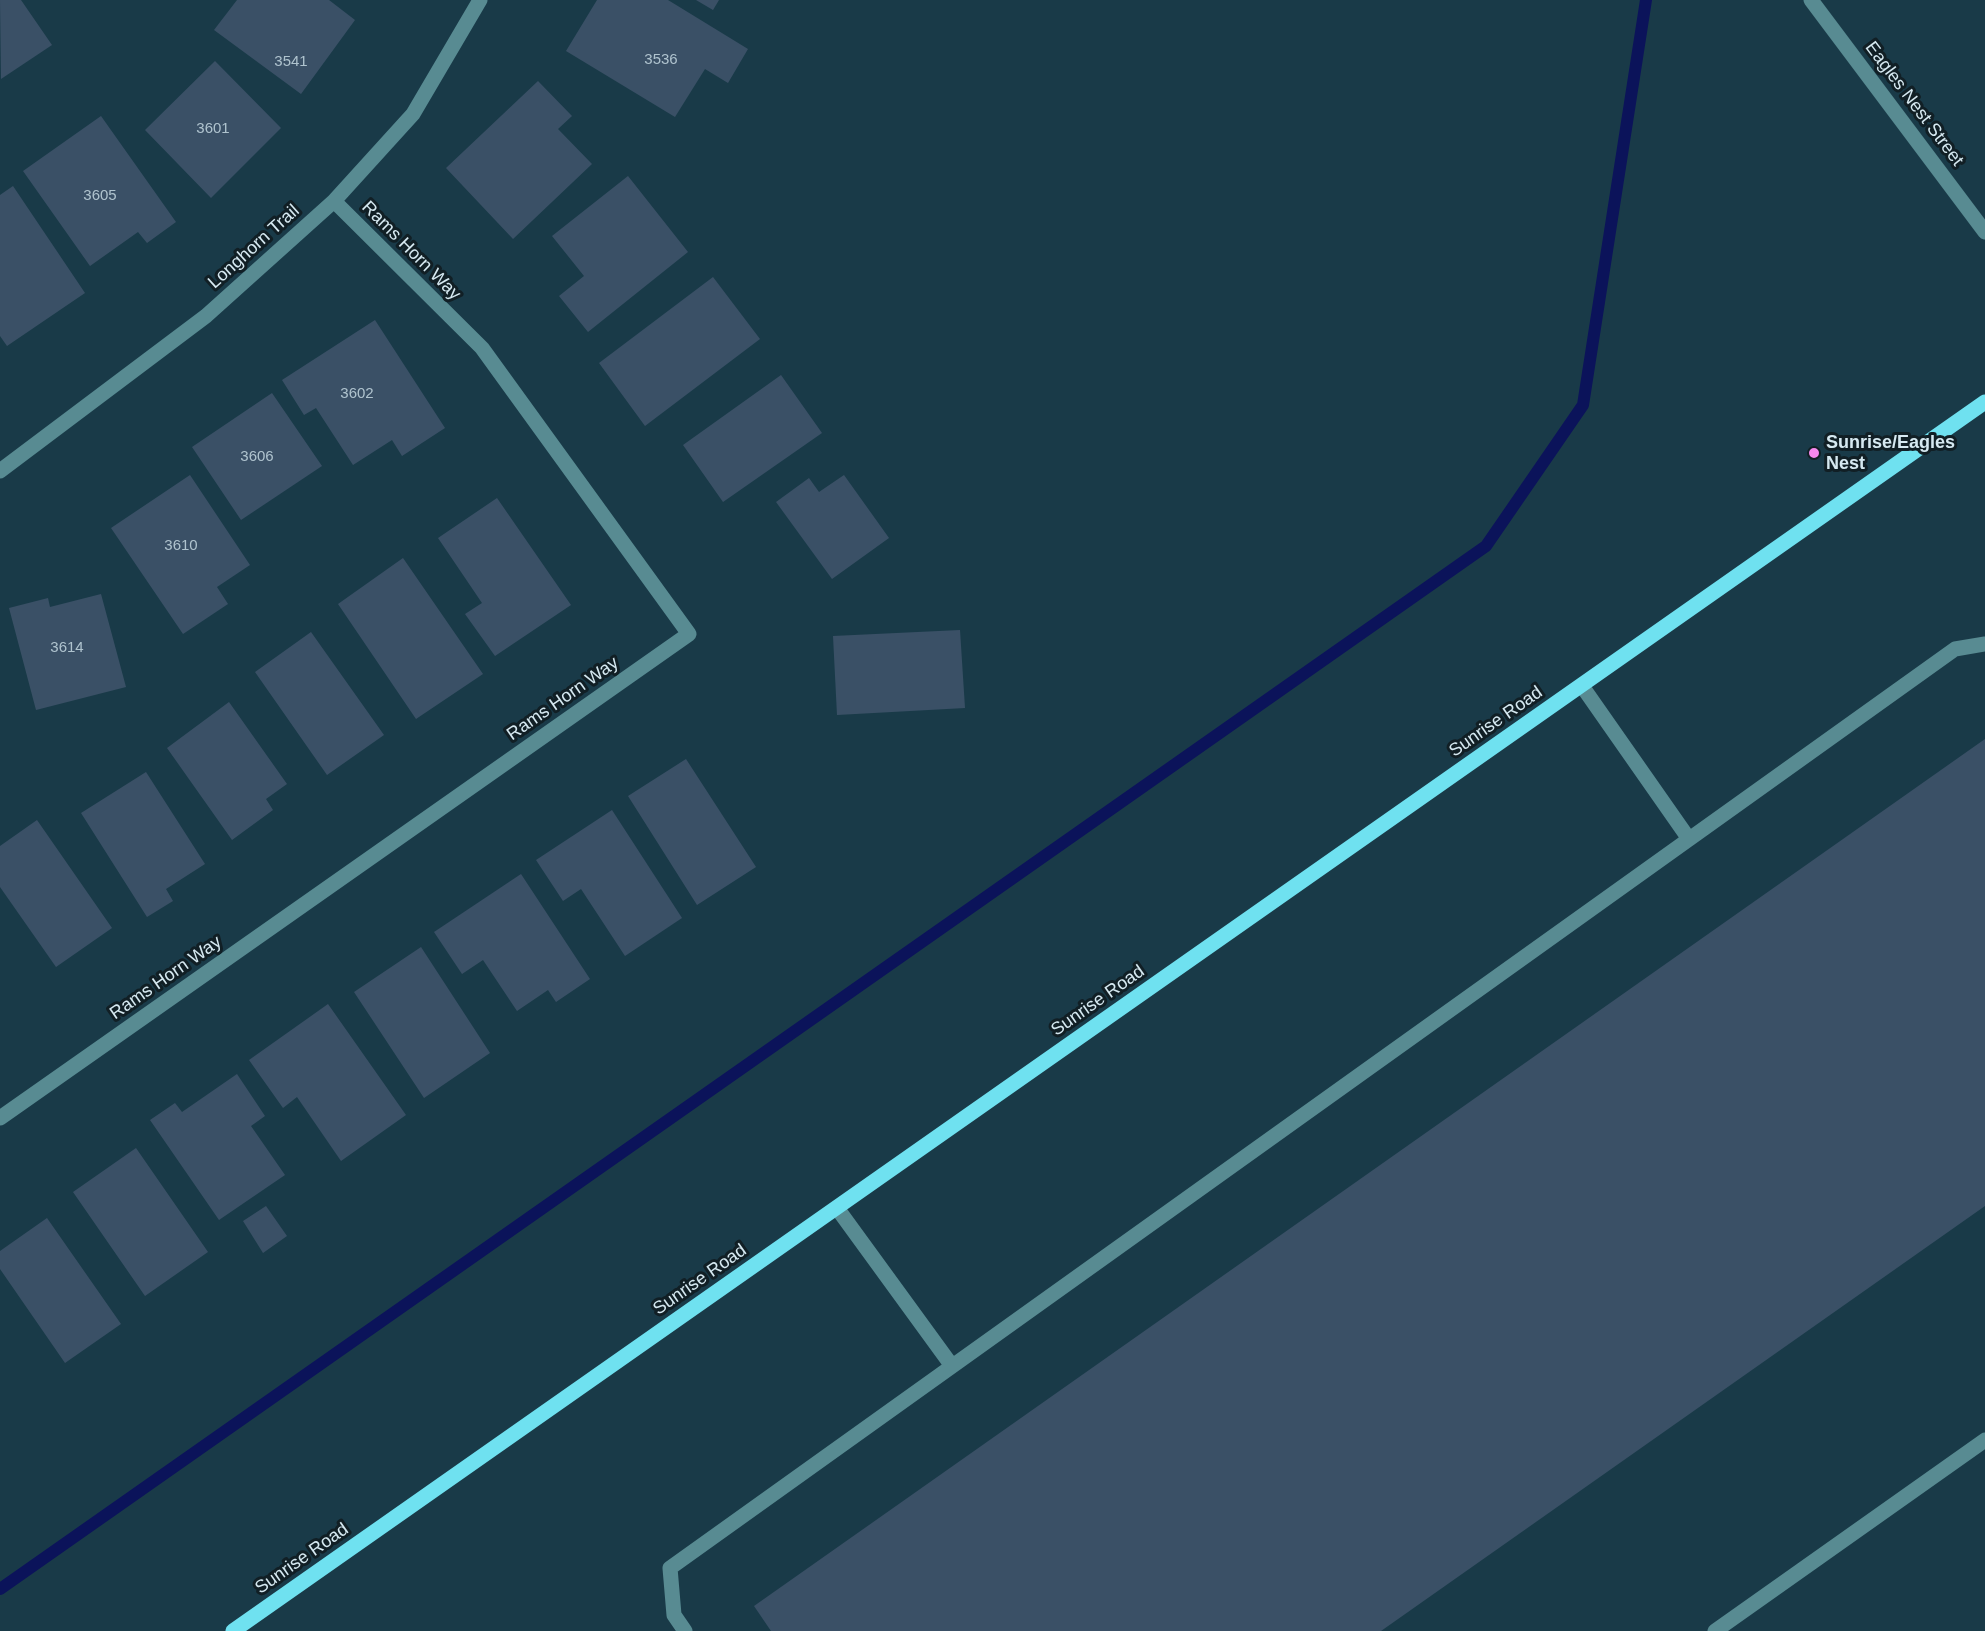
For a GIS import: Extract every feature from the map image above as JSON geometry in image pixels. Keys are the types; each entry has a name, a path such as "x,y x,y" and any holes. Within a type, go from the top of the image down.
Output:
{"main road":[{"name":"Sunrise Road","path":"233,1631 1985,402"}],"street":[{"name":"Longhorn Trail","path":"0,471 206,316 334,201 413,114 480,0"},
{"name":"Eagles Nest Street","path":"1811,0 1985,232"},
{"name":"Rams Horn Way","path":"0,1118 689,634 482,348 334,201"},
{"path":"685,1631 674,1615 670,1568 1955,648 1985,644"},
{"path":"1582,686 1689,839"},
{"path":"837,1208 952,1366"},
{"path":"1715,1631 1985,1440"}],"building":[{"path":"0,0 21,0 52,45 1,79"},
{"path":"237,0 329,0 355,20 301,94 214,30"},
{"path":"597,0 668,0 748,49 728,83 705,69 675,117 566,51"},
{"path":"696,0 719,0 713,10"},
{"path":"215,61 281,128 211,198 145,130"},
{"path":"538,81 572,116 558,129 592,164 513,239 446,168"},
{"path":"101,116 176,222 147,243 138,232 90,266 23,171"},
{"path":"628,176 688,252 588,332 559,296 584,276 552,236"},
{"path":"13,186 85,293 7,346 0,336 0,195"},
{"path":"713,277 760,339 645,426 599,363"},
{"path":"375,320 445,428 402,456 392,440 353,465 316,408 304,415 282,380"},
{"path":"781,375 822,433 723,502 683,445"},
{"path":"272,393 322,466 241,520 192,447"},
{"path":"190,475 250,565 217,587 228,604 183,634 111,528"},
{"path":"844,475 889,538 832,579 776,502 809,478 819,492"},
{"path":"497,498 571,605 495,656 465,614 482,603 438,538"},
{"path":"403,558 483,674 416,719 338,604"},
{"path":"101,594 126,687 36,710 9,608 48,598 50,607"},
{"path":"960,630 965,708 837,715 833,636"},
{"path":"311,632 384,735 327,775 255,672"},
{"path":"229,702 287,784 266,799 273,810 232,840 167,748"},
{"path":"1985,739 1985,1206 1381,1631 771,1631 754,1606"},
{"path":"686,759 756,867 697,905 628,796"},
{"path":"146,772 205,864 166,889 173,901 147,917 81,813"},
{"path":"612,810 682,918 625,956 581,889 563,901 536,860"},
{"path":"37,820 112,928 56,967 0,887 0,846"},
{"path":"521,874 590,979 556,1002 548,990 517,1011 483,960 462,974 434,932"},
{"path":"421,947 490,1053 424,1098 354,992"},
{"path":"328,1004 406,1115 341,1161 297,1097 283,1108 249,1060"},
{"path":"237,1074 265,1116 251,1126 285,1175 219,1220 150,1120 175,1103 182,1112"},
{"path":"136,1148 208,1252 145,1296 73,1192"},
{"path":"266,1206 287,1236 263,1253 243,1221"},
{"path":"47,1218 121,1324 65,1363 0,1269 0,1251"}],"waterway":[{"path":"0,1589 1486,546 1583,405 1646,0"}],"place":[{"name":"Sunrise/Eagles Nest","path":"1814,453"}]}
